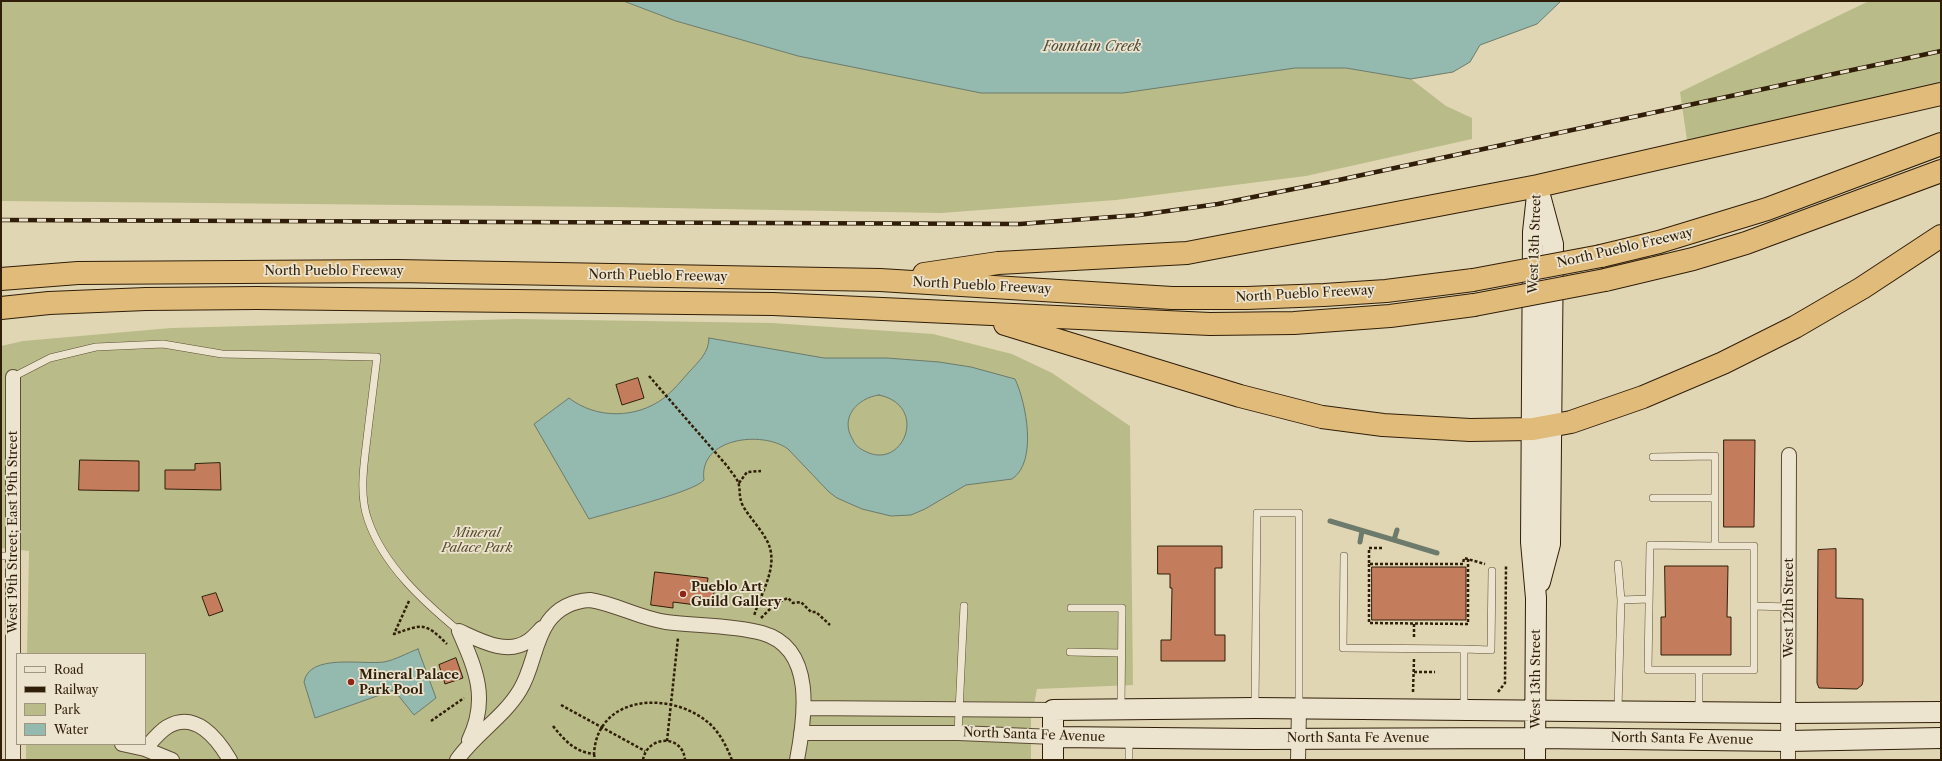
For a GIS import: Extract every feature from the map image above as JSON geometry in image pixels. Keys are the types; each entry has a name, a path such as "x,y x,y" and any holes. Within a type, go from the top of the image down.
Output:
{"highway":[{"path":"880,280 998,263 1187,253 1538,186 1941,94"},
{"name":"North Pueblo Freeway","path":"1,279 78,273 397,271 880,280 1172,298 1247,298 1386,291 1473,280 1601,256 1659,242 1767,209 1941,144"},
{"name":"North Pueblo Freeway","path":"1,308 49,303 146,299 257,298 734,303 1210,324 1294,323 1390,316 1474,305 1605,280 1693,259 1746,242 1941,171"},
{"path":"967,314 1053,338 1240,396 1322,417 1382,425 1470,430 1542,428 1571,422 1643,397 1722,363 1795,327 1862,288 1941,236"},
{"path":"1,269 78,273"},
{"path":"1,322 49,303"}],"main road":[{"name":"West 13th Street","path":"1535,760 1536,598 1532,542 1542,428 1533,232 1538,186"},
{"name":"North Santa Fe Avenue","path":"1053,710 1299,709 1464,701 1536,711 1788,713 1941,712"},
{"path":"1053,710 1053,760"},
{"name":"North Santa Fe Avenue","path":"1054,737 1788,740 1941,738"}],"street":[{"name":"West 19th Street; East 19th Street","path":"13,377 7,556 10,723 13,760"},
{"name":"West 12th Street","path":"1788,760 1789,455"},
{"path":"459,631 492,645 510,648 528,642 559,611 578,601 590,600 622,608 643,616 679,623 762,633 783,642 793,653 800,669 804,708 797,760"},
{"path":"465,748 491,723 520,691 528,677 538,642 548,622"},
{"path":"457,760 476,726 479,711 480,691 478,676 459,631"},
{"name":"North Santa Fe Avenue","path":"804,708 1053,710"},
{"path":"1298,760 1299,709"},
{"path":"145,748 166,727 184,721 196,724 206,730 230,760"},
{"name":"North Santa Fe Avenue","path":"801,733 958,733 1054,737"},
{"path":"128,745 145,748 172,760"}],"lane":[{"path":"13,377 50,358 96,347 163,344 222,354 377,357 364,464 363,492 368,519 378,544 393,566 426,603 459,631"},
{"path":"1653,457 1715,456 1715,546"},
{"path":"1653,498 1715,498"},
{"path":"1255,708 1257,513 1299,514 1299,709"},
{"path":"1650,545 1715,546 1754,546 1754,670 1648,670 1650,545"},
{"path":"1344,556 1343,648 1491,650 1492,571"},
{"path":"1618,564 1621,600 1618,712"},
{"path":"1621,600 1649,599"},
{"path":"958,733 964,606"},
{"path":"1754,606 1789,607"},
{"path":"1071,608 1122,608 1121,710"},
{"path":"1464,649 1464,701"},
{"path":"1070,652 1121,653"},
{"path":"1699,671 1699,712"},
{"path":"1129,737 1129,760"}],"path":[{"path":"649,376 728,467 739,483 739,496 748,516 765,537 772,558 772,564 751,623"},
{"path":"739,483 747,472 761,471"},
{"path":"1382,548 1369,548 1369,623 1468,624 1468,559"},
{"path":"1369,564 1463,564 1464,558 1492,567 1492,571"},
{"path":"1464,701 1498,693 1505,683 1506,565"},
{"path":"414,590 394,634 416,626 424,626 436,633 448,645"},
{"path":"756,620 764,615 775,604 788,598 793,603 801,602 811,612 816,612 830,625"},
{"path":"667,741 679,623"},
{"path":"1413,692 1414,649"},
{"path":"1414,672 1435,672"},
{"path":"1406,692 1421,692"},
{"path":"431,721 469,695"},
{"path":"595,760 594,754 596,740 601,727 614,713 638,704 671,704 687,709 710,724 721,737 732,760"},
{"path":"561,705 645,751"},
{"path":"553,726 566,742 573,747 587,753 594,754"},
{"path":"643,760 645,751 657,742 667,741 677,745 682,750 686,760"}],"green space":[{"path":"1,1 624,1 676,21 798,56 1346,68 1411,79 1446,106 1472,118 1472,139 1306,176 1116,200 941,213 612,207 1,201"},
{"path":"1869,1 1941,1 1941,84 1687,140 1680,92"},
{"name":"Mineral Palace Park","path":"516,319 772,323 933,334 1012,354 1052,373 1130,426 1133,685 1037,689 1031,719 1031,760 26,760 26,745 146,745 146,653 27,653 29,551 1,548 1,346 23,341 171,328"}],"water":[{"name":"Fountain Creek","path":"624,1 1561,1 1537,24 1480,45 1470,62 1453,72 1411,79 1346,68 1295,68 1123,93 981,93 798,56 676,21"},
{"path":"709,338 824,358 887,358 939,362 971,367 1015,379 1026,416 1027,446 1025,459 1020,471 1012,479 966,485 925,509 911,515 891,516 862,509 837,498 829,492 788,449 777,443 748,439 721,447 711,455 705,466 704,480 697,485 650,502 589,519 534,424 569,398 591,410 616,414 629,413 653,405 664,398 677,386 705,353 709,343","holes":["879,395 894,401 903,410 907,421 906,433 901,443 893,451 882,455 869,453 856,445 849,432 848,424 852,410 864,400"]},
{"path":"418,649 436,698 414,715 394,690 315,718 304,682 308,673 316,667 338,662 384,662"}],"building":[{"path":"638,378 644,398 622,405 616,385"},
{"path":"1724,440 1755,440 1754,527 1724,527"},
{"path":"80,460 139,461 139,491 79,490"},
{"path":"220,463 221,490 165,489 165,470 195,470 195,464"},
{"path":"1158,546 1222,546 1222,568 1215,568 1215,635 1225,635 1225,661 1161,661 1161,640 1171,640 1172,588 1170,588 1170,574 1158,574"},
{"path":"1836,549 1836,598 1863,599 1863,681 1862,685 1857,689 1819,688 1817,683 1818,550"},
{"path":"1665,566 1728,566 1727,617 1731,617 1731,655 1661,655 1661,617 1665,617"},
{"path":"1372,567 1466,567 1466,620 1372,620"},
{"name":"Pueblo Art Guild Gallery","path":"655,572 708,578 707,584 715,585 712,607 673,602 673,608 651,605"},
{"path":"216,593 223,611 209,616 202,597"},
{"path":"456,658 463,678 445,684 439,665"}],"waterway":[{"path":"1330,521 1394,540 1397,530"},
{"path":"1360,542 1362,531"},
{"path":"1394,540 1437,553"}],"railway":[{"path":"1,220 1020,224 1139,215 1218,204 1334,181 1941,51"}],"place":[{"name":"Pueblo Art Guild Gallery","path":"683,594"},
{"name":"Mineral Palace Park Pool","path":"351,682"}]}
